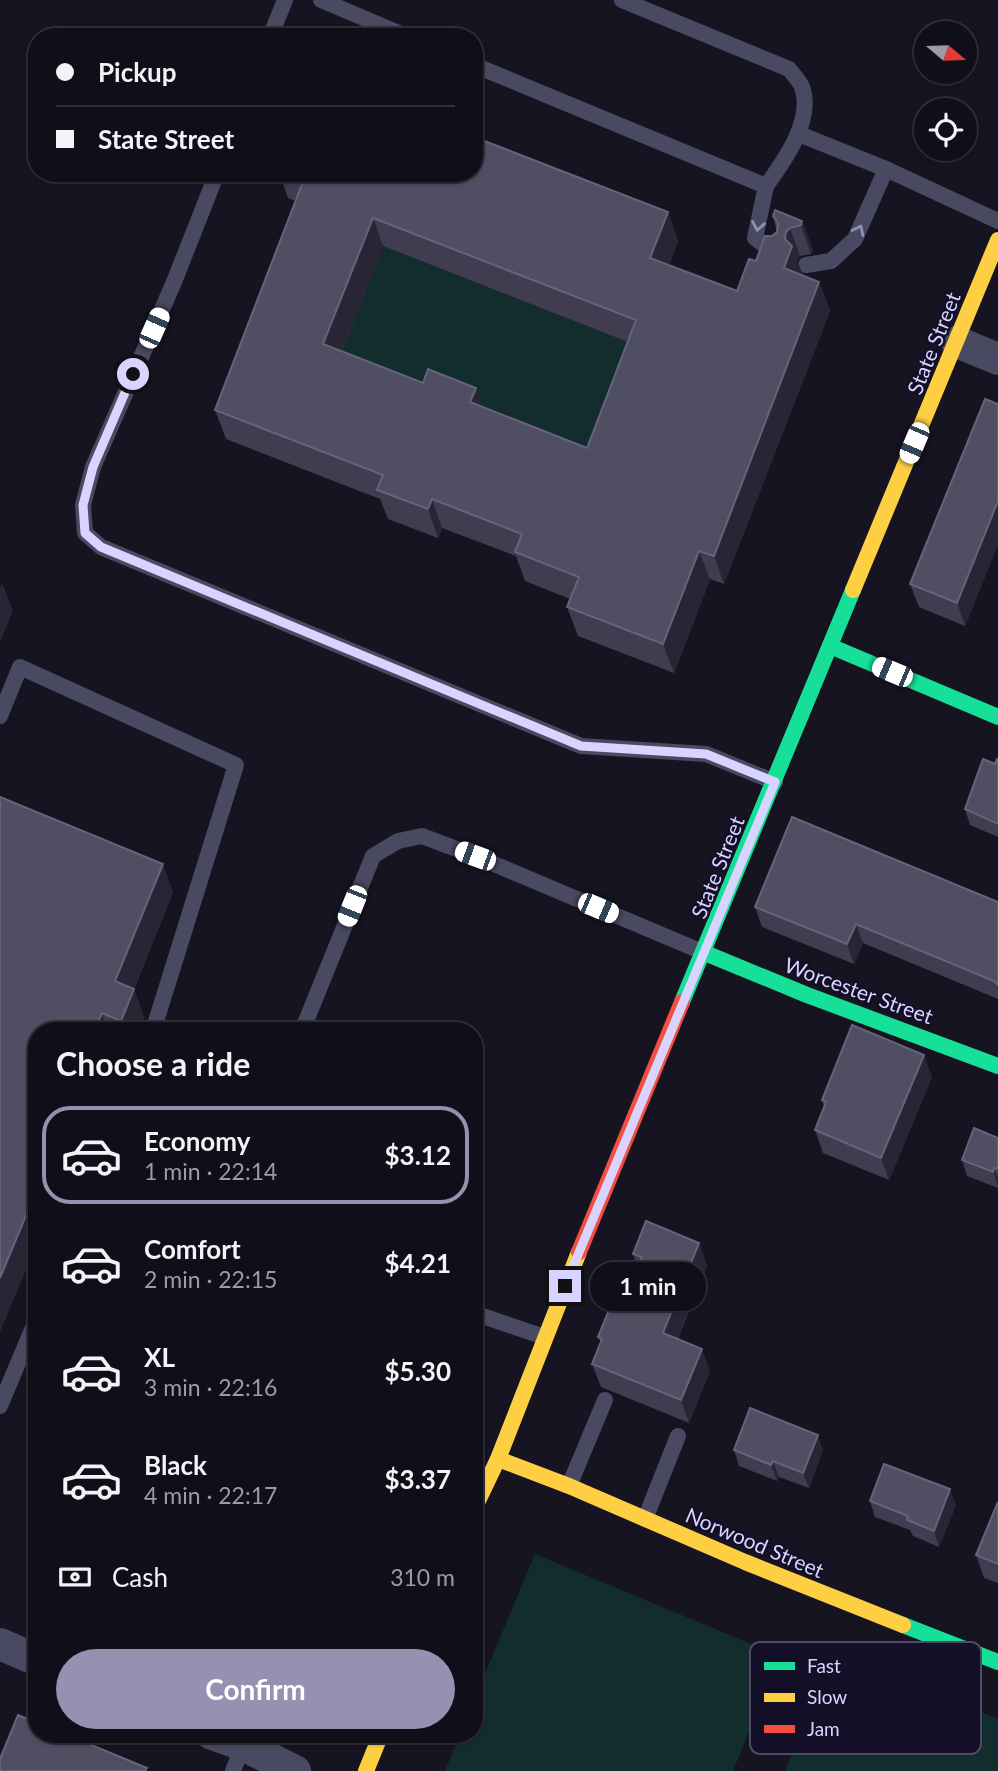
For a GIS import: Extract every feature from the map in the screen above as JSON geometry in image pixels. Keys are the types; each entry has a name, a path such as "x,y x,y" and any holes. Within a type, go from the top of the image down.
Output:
{"street":[{"name":"State Street","path":"483,1490 998,240"},
{"path":"957,342 998,359"},
{"path":"830,646 998,717"},
{"name":"Worcester Street","path":"705,953 807,995 998,1066"},
{"name":"Norwood Street","path":"498,1459 569,1486 745,1562 947,1642"},
{"name":"Norwood Street","path":"981,1655 998,1662"},
{"path":"222,1743 238,1758 295,1771"},
{"path":"366,1771 377,1743"}],"lane":[{"path":"274,28 285,0"},
{"path":"321,0 387,28"},
{"path":"622,0 789,69 801,85 804,100 799,134 766,186 755,238 779,255"},
{"path":"483,69 766,186"},
{"path":"799,134 886,169 998,221"},
{"path":"806,265 831,261 855,239 886,169"},
{"path":"213,182 174,282 93,467 83,505 85,533 101,547 581,746 706,754 775,782"},
{"path":"0,716 20,667 236,765 156,1022"},
{"path":"306,1022 373,856 398,841 422,836 705,953"},
{"path":"483,1315 544,1337"},
{"path":"0,1406 28,1339"},
{"path":"569,1486 605,1400"},
{"path":"645,1519 678,1436"}],"green space":[{"path":"383,246 647,349 597,476 333,373"},
{"path":"535,1554 750,1644 750,1729 733,1771 445,1771 456,1743 483,1743 483,1678"},
{"path":"981,1712 998,1719 998,1771 785,1771 792,1754 981,1754"}],"building":[{"path":"483,140 668,212 650,258 737,291 749,259 756,261 765,236 772,236 777,232 778,223 773,216 775,210 802,221 801,225 786,232 785,239 792,246 784,268 819,282 714,556 699,551 663,644 567,607 579,577 515,552 522,534 432,499 428,509 377,490 383,475 215,410 303,182 483,182","holes":["373,218 636,320 587,448 470,402 476,388 428,369 423,383 323,344"]},
{"path":"985,399 998,404 998,501 957,603 910,584"},
{"path":"983,759 995,764 998,759 998,824 965,809"},
{"path":"0,797 163,864 115,981 134,989 121,1021 102,1013 98,1022 28,1022 28,1211 0,1278"},
{"path":"792,817 998,902 998,985 856,924 847,944 755,907"},
{"path":"852,1025 924,1055 881,1158 815,1130 826,1102 822,1100"},
{"path":"974,1128 998,1138 998,1169 994,1168 993,1172 962,1160"},
{"path":"646,1221 699,1243 663,1333 702,1349 681,1400 592,1364 602,1339 598,1337 611,1305 621,1309 642,1257 633,1254"},
{"path":"750,1408 818,1435 803,1473 773,1461 771,1465 734,1450"},
{"path":"884,1464 950,1489 934,1531 907,1520 908,1516 870,1501"},
{"path":"998,1502 998,1564 976,1555"},
{"path":"18,1715 28,1719 28,1743 87,1743 147,1768 145,1771 0,1771 0,1759"}],"traffic: fast":[{"path":"682,1002 853,590"},
{"path":"830,646 998,717"},
{"path":"705,953 807,995 998,1066"},
{"path":"903,1625 947,1642"},
{"path":"981,1655 998,1662"}],"traffic: slow":[{"path":"853,590 998,240"},
{"path":"483,1490 498,1459 579,1252"},
{"path":"498,1459 903,1625"},
{"path":"366,1771 377,1743"}],"traffic: jam":[{"path":"579,1252 682,1002"}],"route":[{"path":"133,374 93,467 83,505 85,533 101,547 581,746 706,754 775,782 565,1286"}]}
